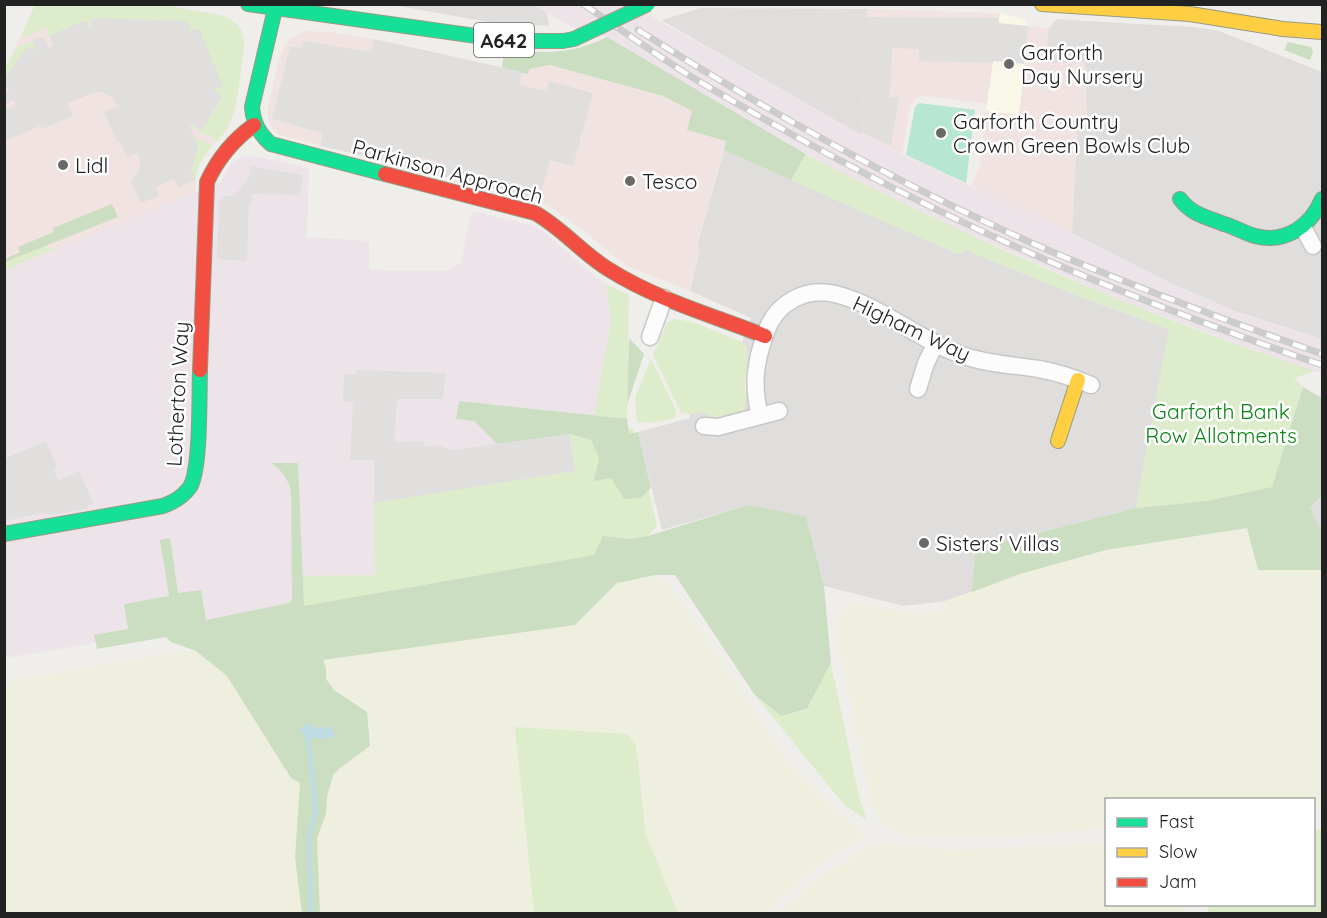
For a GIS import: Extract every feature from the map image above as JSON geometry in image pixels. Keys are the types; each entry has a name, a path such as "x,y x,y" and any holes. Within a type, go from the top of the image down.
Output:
{"street":[{"name":"A642","path":"248,4 512,41 552,42 574,39 648,4"},
{"path":"383,4 383,23"},
{"path":"1042,4 1190,9 1283,29 1323,32"},
{"path":"254,125 252,107 275,9"},
{"name":"Parkinson Approach","path":"254,125 262,138 281,148 535,213 552,223 608,270 664,298 765,336"},
{"name":"Lotherton Way","path":"4,534 163,506 186,495 193,484 196,472 207,182 217,161 254,125"},
{"path":"1180,199 1184,207 1198,216 1260,237 1282,237 1303,227 1317,212 1323,200"},
{"path":"1303,227 1313,246"},
{"name":"Higham Way","path":"760,416 754,386 755,374 770,320 785,304 804,295 825,292 856,302 963,356 1058,373 1085,383 1058,441"},
{"path":"650,337 664,298"},
{"path":"918,389 926,363 936,343"},
{"path":"704,426 718,427 779,411"}],"shaded area":[{"path":"35,5 164,5 223,16 237,24 244,39 244,47 234,113 230,125 205,153 199,164 196,192 5,270 5,69"},
{"path":"393,5 534,5 547,13 549,26 494,23"},
{"path":"534,5 632,5 861,135 1072,233 1166,281 1235,311 1322,339 1322,374 1120,300 956,228 841,173 607,37 573,28"},
{"path":"701,8 867,9 861,135 661,20"},
{"path":"867,9 1000,13 987,104 919,95 910,106 902,154 861,135"},
{"name":"Garforth Day Nursery","path":"1000,13 1024,19 1029,26 1019,115 986,111"},
{"path":"866,17 999,18 999,23 1029,26 1024,64 994,61 993,63 919,61 919,49 892,48 890,97 899,97 891,146 861,132"},
{"path":"92,18 189,21 189,31 199,28 223,86 213,90 222,96 202,130 192,124 190,127 198,147 191,170 195,180 178,187 174,179 156,187 159,196 141,203 131,181 140,166 139,157 137,153 127,157 120,142 118,143 104,112 118,106 112,97 100,92 68,103 73,116 42,129 40,126 5,141 5,110 15,104 14,100 5,104 5,92 10,90 5,86 5,78 28,46 37,51 32,41 43,37 49,48 53,46 49,36 86,20 91,30"},
{"path":"1057,19 1084,21 1087,125 1077,125 1072,233 972,186 980,164 986,111 1019,114 1029,26 1049,28"},
{"path":"1057,19 1084,21 1086,62 1045,63 1049,28"},
{"path":"1084,21 1193,27 1219,31 1322,72 1322,339 1235,311 1166,281 1072,233 1077,125 1087,125"},
{"path":"304,31 329,32 374,39 527,73 529,69 550,65 663,96 692,111 688,130 726,141 697,246 700,248 690,291 627,266 576,225 540,200 279,135 272,128 268,118 268,108 279,59 289,39"},
{"path":"374,39 522,72 520,85 546,91 549,81 593,93 573,166 550,160 539,200 434,174 437,161 416,156 413,167 320,146 323,133 272,119 290,46 302,48 304,41 371,52"},
{"path":"724,150 958,254 966,250 1086,299 1169,329 1136,508 975,549 972,592 945,601 904,606 824,586 806,516 748,505 662,530 638,432 690,418 690,414 700,411 719,419 746,396 747,354 742,342 751,318 690,291 700,248 697,247"},
{"path":"252,155 309,168 307,237 369,241 369,269 444,271 461,263 472,211 531,225 543,231 606,284 611,321 594,416 627,419 649,545 5,658 5,270 221,182 231,163 241,157"},
{"path":"251,166 303,175 300,195 252,194 251,202 249,202 247,261 217,259 219,202 224,197 235,195 249,178"},
{"path":"356,370 446,373 443,399 397,399 394,442 423,441 425,447 437,445 452,450 570,434 575,471 374,503 374,460 350,460 353,402 343,402 344,374 356,375"},
{"path":"46,441 57,467 53,468 58,480 79,471 94,504 88,505 88,509 51,515 44,513 5,521 4,454 6,458"},
{"path":"1322,496 1322,526 1319,526 1310,507"}],"green space":[{"path":"35,5 164,5 223,16 231,19 242,31 244,47 237,97 225,132 217,141 195,128 190,130 192,124 202,129 222,96 213,90 199,28 189,32 92,18 92,30 86,20 49,36 46,28 21,38"},
{"path":"607,37 806,154 791,180 724,150 726,141 687,130 692,111 663,96 550,65 529,69 528,74 502,68 504,51 557,52 581,47"},
{"path":"32,41 37,52 28,46 5,78 5,69 17,47"},
{"path":"1288,42 1311,47 1313,52 1310,60 1284,50"},
{"name":"Garforth Country Crown Green Bowls Club","path":"919,103 975,110 966,183 906,155 915,107"},
{"path":"193,136 212,146 199,164 195,180 191,170 198,147"},
{"name":"Garforth Bank Row Allotments","path":"806,154 934,218 1060,275 1187,326 1315,371 1294,378 1303,387 1273,487 1207,501 1136,508 1169,329 1086,299 966,250 958,254 791,180"},
{"path":"112,204 118,217 5,262 5,259 20,252 18,247 54,232 53,228"},
{"path":"44,246 55,249 5,270 5,262"},
{"path":"606,284 629,295 627,419 594,416 611,321"},
{"path":"674,319 699,325 742,342 747,357 745,404 741,415 719,419 703,412 681,413 653,355 667,323"},
{"path":"629,338 644,354 627,405"},
{"path":"651,359 676,410 675,418 666,421 637,421 635,397"},
{"path":"1303,387 1322,398 1322,496 1310,507 1319,526 1322,526 1322,570 1258,570 1247,528 1106,550 1020,574 972,592 975,549 1136,508 1207,501 1272,487"},
{"path":"459,401 627,419 629,434 638,432 651,488 641,498 624,499 611,478 594,481 599,458 591,440 570,434 497,444 474,421 456,419"},
{"path":"633,429 657,525 648,536 631,539 603,536 594,555 304,606 301,576 375,575 374,503 575,471 570,434"},
{"path":"271,463 298,463 304,606 594,555 603,536 631,539 648,536 748,505 806,516 824,586 831,663 807,709 781,716 754,694 675,575 655,575 617,583 575,625 323,660 326,679 334,690 367,712 370,746 333,775 327,797 326,814 317,838 320,913 302,914 295,857 300,783 291,778 227,676 196,651 171,642 166,637 97,649 94,635 128,629 124,604 169,596 160,540 170,538 178,593 201,590 206,620 289,603 292,599 291,491 284,475"},
{"path":"1248,528 1258,570 1322,570 1322,807 1315,808 1315,798 1105,798 1105,829 1014,836 913,837 891,829 882,822 871,803 838,638 839,617 844,608 858,603 909,613 927,613 946,609 945,601 1020,574 1106,550"},
{"path":"655,575 669,585 793,769 865,837 816,867 766,913 678,913 646,835 636,745 516,727 534,913 5,914 5,682 289,632 575,625 617,583"},
{"path":"831,663 859,797 867,820 847,807 754,694 781,716 807,710"},
{"path":"515,727 627,734 636,745 646,835 678,913 534,913"},
{"path":"1322,829 1322,913 1207,913 1209,906 1315,906 1315,830"},
{"path":"888,843 949,850 1105,843 1105,906 1188,906 1186,914 779,913 823,874 871,847"}],"water":[{"path":"310,723 314,728 331,727 334,738 314,739 305,736 300,728"}],"waterway":[{"path":"307,737 316,810 309,837 311,914"}],"railway":[{"path":"583,4 700,82 822,151 946,214 1102,283 1212,326 1322,365"},
{"path":"638,30 783,117 882,171 983,221 1141,288 1322,354"}],"traffic: fast":[{"path":"248,4 512,41 574,39"},
{"path":"574,39 648,4"},
{"path":"275,9 252,107 255,123 260,132 271,144 385,174"},
{"path":"1180,199 1200,215 1251,235 1266,238 1296,231 1311,217 1322,199"},
{"path":"4,534 163,506 181,496 190,487 196,465 200,370"}],"traffic: slow":[{"path":"1042,4 1190,14 1283,29 1322,32"},
{"path":"1058,441 1078,380"}],"traffic: jam":[{"path":"200,370 207,182 227,150 254,125"},
{"path":"385,174 535,213 599,263 627,280 665,298 765,336"}],"place":[{"name":"Garforth Day Nursery","path":"1009,64"},
{"name":"Garforth Country Crown Green Bowls Club","path":"941,133"},
{"name":"Lidl","path":"63,165"},
{"name":"Tesco","path":"630,181"},
{"name":"Sisters' Villas","path":"924,543"}]}
